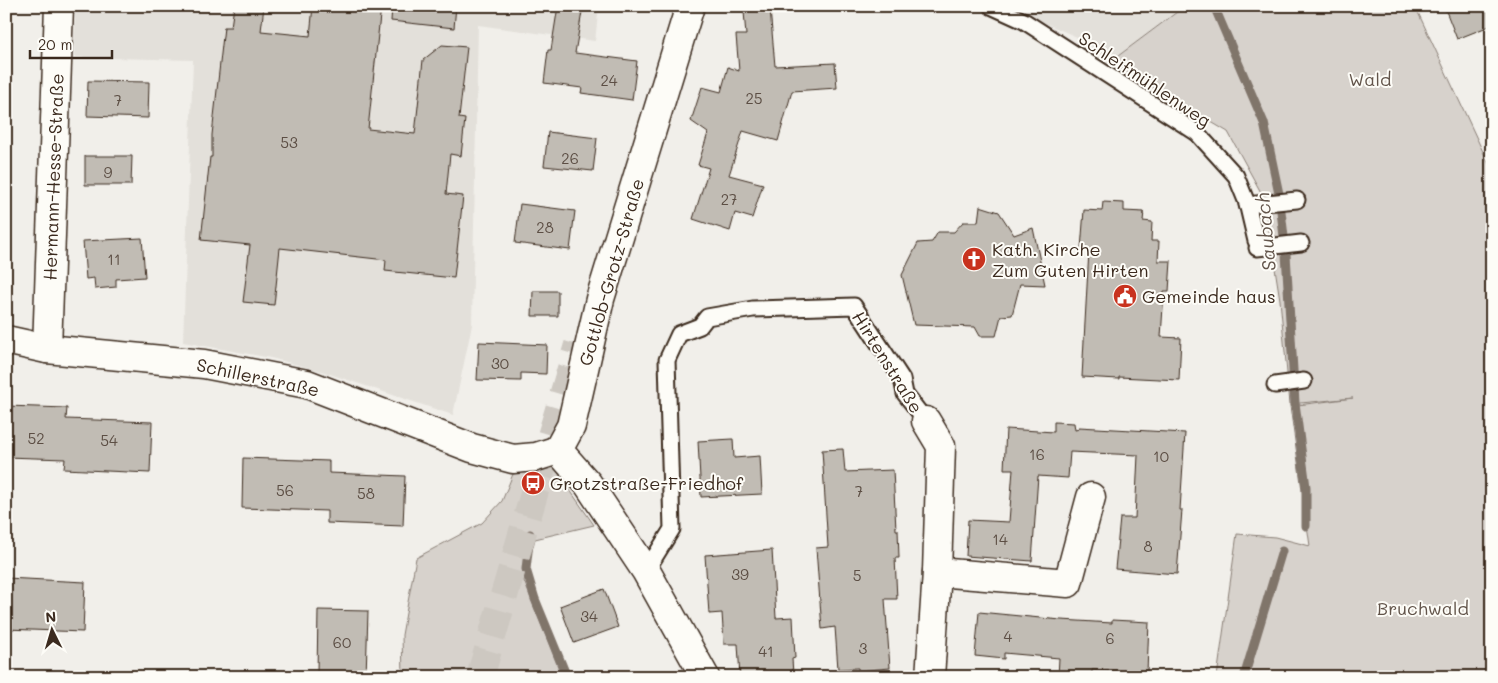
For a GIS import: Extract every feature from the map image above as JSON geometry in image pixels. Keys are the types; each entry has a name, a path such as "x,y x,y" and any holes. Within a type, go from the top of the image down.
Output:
{"street":[{"name":"Hermann-Hesse-Straße","path":"47,348 59,6"},
{"name":"Gottlob-Grotz-Straße","path":"558,450 571,426 600,299 690,6"},
{"name":"Schillerstraße","path":"6,340 47,348 204,364 307,384 472,448 513,459 536,457 558,450"},
{"name":"Hirtenstraße","path":"926,421 941,446 937,572 930,677"},
{"path":"558,450 576,468 588,484 646,571 705,677"},
{"path":"937,572 1068,583 1091,497"}],"lane":[{"name":"Schleifmühlenweg","path":"991,6 1024,21 1197,133 1236,176 1247,206 1256,245 1291,244"},
{"path":"1247,206 1286,201"},
{"name":"Hirtenstraße","path":"646,571 672,529 667,360 680,334 700,326 707,316 752,309 854,306 902,379 905,394 926,421"}],"shaded area":[{"path":"75,6 599,6 595,41 478,25 472,325 453,415 321,371 271,358 183,342 193,60 74,57"},
{"path":"1006,6 1185,6 1110,62 1086,41"}],"green space":[{"path":"1185,6 1415,6 1492,171 1492,677 1217,677 1237,534 1275,537 1310,546 1290,406 1353,398 1290,404 1280,300 1264,198 1228,132 1110,62"},
{"path":"552,464 594,525 535,539 524,581 562,677 403,677 402,635 416,558 482,523 502,501 513,474"}],"building":[{"path":"234,6 264,6 261,31 310,36 313,6 381,6 368,129 415,134 423,60 442,45 467,47 459,118 465,119 461,156 450,154 446,194 463,196 454,278 385,271 386,260 280,248 274,305 243,302 250,245 201,240 210,157 212,157 212,135 224,27 231,27"},
{"path":"392,6 456,6 454,28 391,21"},
{"path":"558,6 583,6 575,53 637,61 632,100 581,93 582,88 544,83 548,50 551,50"},
{"path":"1444,6 1492,6 1492,25 1457,39"},
{"path":"770,9 775,66 835,63 837,88 792,91 778,141 743,131 729,175 763,184 752,218 735,213 730,231 693,219 709,168 698,165 708,133 691,121 702,87 721,92 728,67 739,71 736,35 746,35 744,12"},
{"path":"88,81 149,82 148,118 87,116"},
{"path":"548,132 597,138 593,171 544,166"},
{"path":"85,156 132,156 131,185 85,185"},
{"name":"Gemeinde haus","path":"1103,202 1124,203 1124,211 1144,212 1143,221 1152,222 1151,241 1159,241 1158,261 1171,261 1169,291 1164,291 1161,337 1181,338 1179,380 1082,377 1089,250 1081,249 1084,210 1102,211"},
{"path":"520,204 575,211 570,250 515,243"},
{"name":"Kath. Kirche Zum Guten Hirten","path":"980,206 999,212 1014,235 1033,228 1045,285 1020,284 1012,315 1001,316 996,336 980,336 975,327 914,325 902,275 918,243 932,242 938,232 954,232 963,222 978,222"},
{"path":"142,238 145,277 116,279 116,287 95,289 94,278 86,279 83,241"},
{"path":"533,291 558,291 558,316 532,316"},
{"path":"479,342 547,345 546,374 521,373 521,381 477,380"},
{"path":"6,406 67,408 66,419 152,422 150,473 64,469 65,459 6,457"},
{"path":"1054,422 1074,423 1075,430 1079,429 1079,427 1185,433 1177,574 1115,569 1120,518 1135,518 1138,455 1070,452 1068,478 1038,476 1032,561 966,556 968,520 1009,522 1013,469 1004,469 1006,429 1054,432"},
{"path":"733,439 734,458 760,456 762,494 701,497 698,441"},
{"path":"843,449 845,472 893,470 899,558 895,558 897,599 885,599 890,668 858,671 858,668 838,669 835,627 822,629 816,548 828,547 822,450"},
{"path":"243,458 329,461 329,473 405,476 403,526 327,523 327,511 242,508"},
{"path":"772,550 776,618 793,617 795,658 792,659 793,674 740,677 738,644 724,644 722,613 709,614 705,555"},
{"path":"6,578 85,582 83,632 6,629"},
{"path":"604,589 618,627 574,643 560,606"},
{"path":"318,610 368,611 366,677 322,677 322,674 317,674"},
{"path":"979,612 1112,623 1112,620 1149,622 1147,672 1092,670 1092,677 1058,677 1059,658 1004,653 1004,659 975,656"}],"waterway":[{"name":"Saubach","path":"1214,6 1264,123 1279,194 1286,254 1295,403 1306,487 1306,526"},
{"path":"530,534 526,569 535,599 567,677"},
{"name":"Saubach","path":"1244,677 1282,551"}],"tunnel":[{"path":"480,677 578,345"}],"place":[{"name":"Kath. Kirche Zum Guten Hirten","path":"974,259"},
{"name":"Gemeinde haus","path":"1125,296"},
{"name":"Grotzstraße-Friedhof","path":"533,483"}],"park label":[{"name":"Wald","path":"1370,79"},
{"name":"Bruchwald","path":"1423,608"}]}
